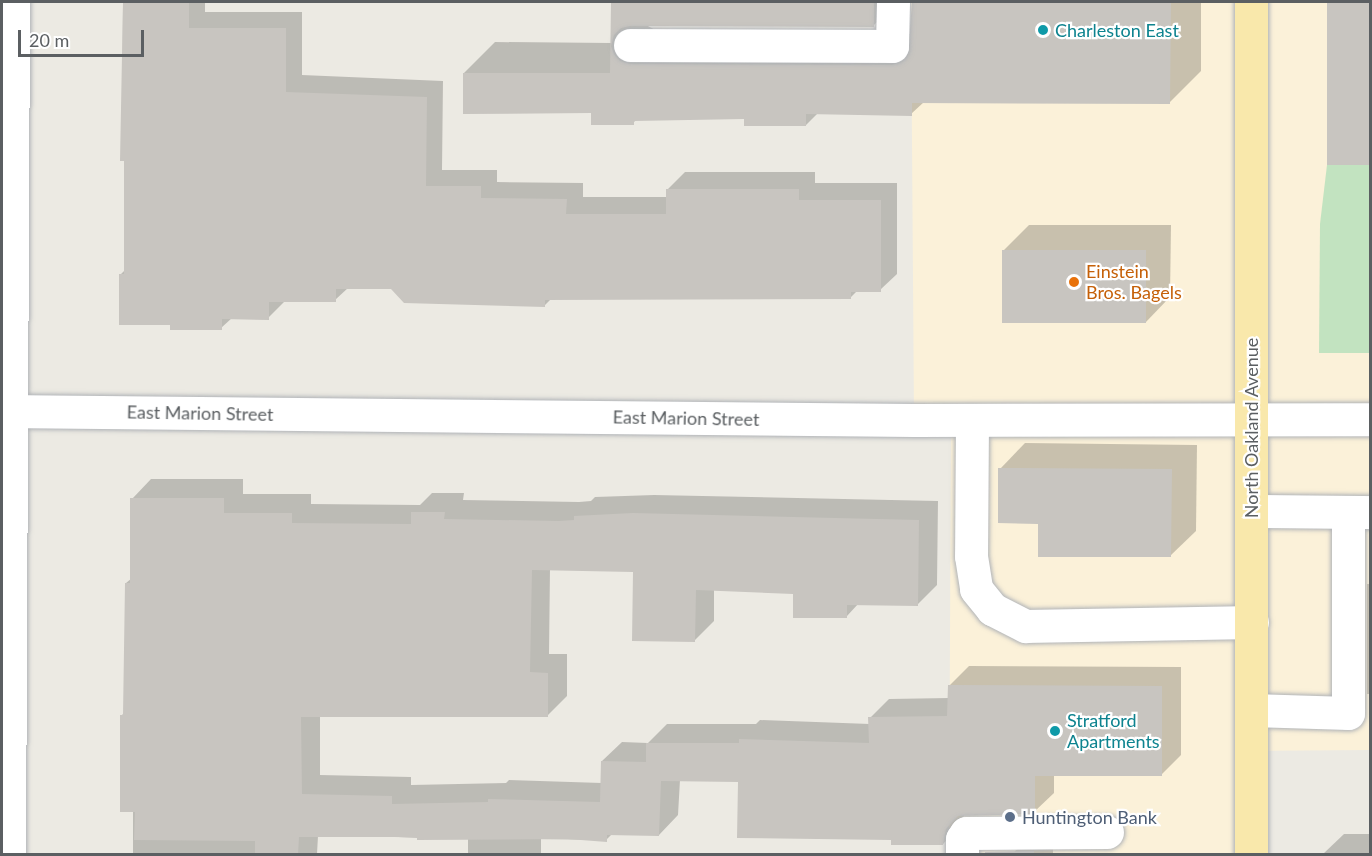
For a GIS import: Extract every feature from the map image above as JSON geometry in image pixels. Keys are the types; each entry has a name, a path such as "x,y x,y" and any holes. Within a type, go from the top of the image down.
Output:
{"main road":[{"name":"North Oakland Avenue","path":"1251,2 1251,855"}],"street":[{"path":"9,855 7,411 13,2"},
{"path":"630,45 892,46 892,2"},
{"name":"East Marion Street","path":"7,411 972,420 1371,419"},
{"path":"972,420 971,556 976,589 992,609 1026,626 1252,622"},
{"path":"1252,511 1359,512 1359,712 1252,710"},
{"path":"962,855 962,839 966,833 1107,832"}],"shaded area":[{"path":"911,2 1370,2 1370,750 1253,751 1251,854 949,854 951,420 914,420"}],"green space":[{"path":"1327,165 1370,165 1370,353 1319,353 1320,224"}],"building":[{"path":"123,2 189,2 189,28 286,28 286,92 427,97 426,186 481,186 481,198 567,199 566,214 666,214 666,189 799,189 799,200 881,200 881,292 851,292 851,299 545,300 545,307 404,303 391,289 336,289 336,302 269,302 269,320 222,319 222,330 170,330 170,325 119,325 119,274 124,274 124,161 120,161"},
{"path":"611,2 874,2 874,27 630,26 621,28 614,35 611,46 620,61 630,64 892,65 902,62 908,55 912,2 1171,2 1170,104 912,103 912,116 806,114 806,126 744,126 744,119 634,121 634,125 591,125 591,113 463,114 463,73 610,73"},
{"path":"1327,2 1370,2 1370,165 1327,165"},
{"name":"Einstein Bros. Bagels","path":"1002,250 1146,250 1146,323 1002,323"},
{"path":"998,468 1172,469 1171,557 1038,557 1038,524 998,523"},
{"path":"130,498 224,498 224,513 292,513 292,523 411,524 411,512 445,512 444,519 559,521 574,520 574,516 633,513 919,520 918,606 847,605 847,618 793,618 793,594 696,590 695,642 632,641 633,572 532,570 530,672 548,673 548,717 301,717 302,794 392,796 392,804 488,802 488,799 600,802 601,761 646,762 646,743 739,743 739,739 869,743 868,717 947,716 948,685 1162,686 1162,776 1035,776 1035,814 958,816 946,829 943,845 891,845 891,840 737,838 738,782 661,781 659,836 607,835 607,842 568,839 417,840 417,838 398,837 299,837 298,855 255,855 255,841 134,840 135,812 120,812 120,715 123,715 125,583 130,583"},
{"path":"1034,851 1034,855 985,855 985,852"}],"place":[{"name":"Charleston East","path":"1043,30"},
{"name":"Einstein Bros. Bagels","path":"1074,282"},
{"name":"Stratford Apartments","path":"1055,731"},
{"name":"Huntington Bank","path":"1010,817"}]}
